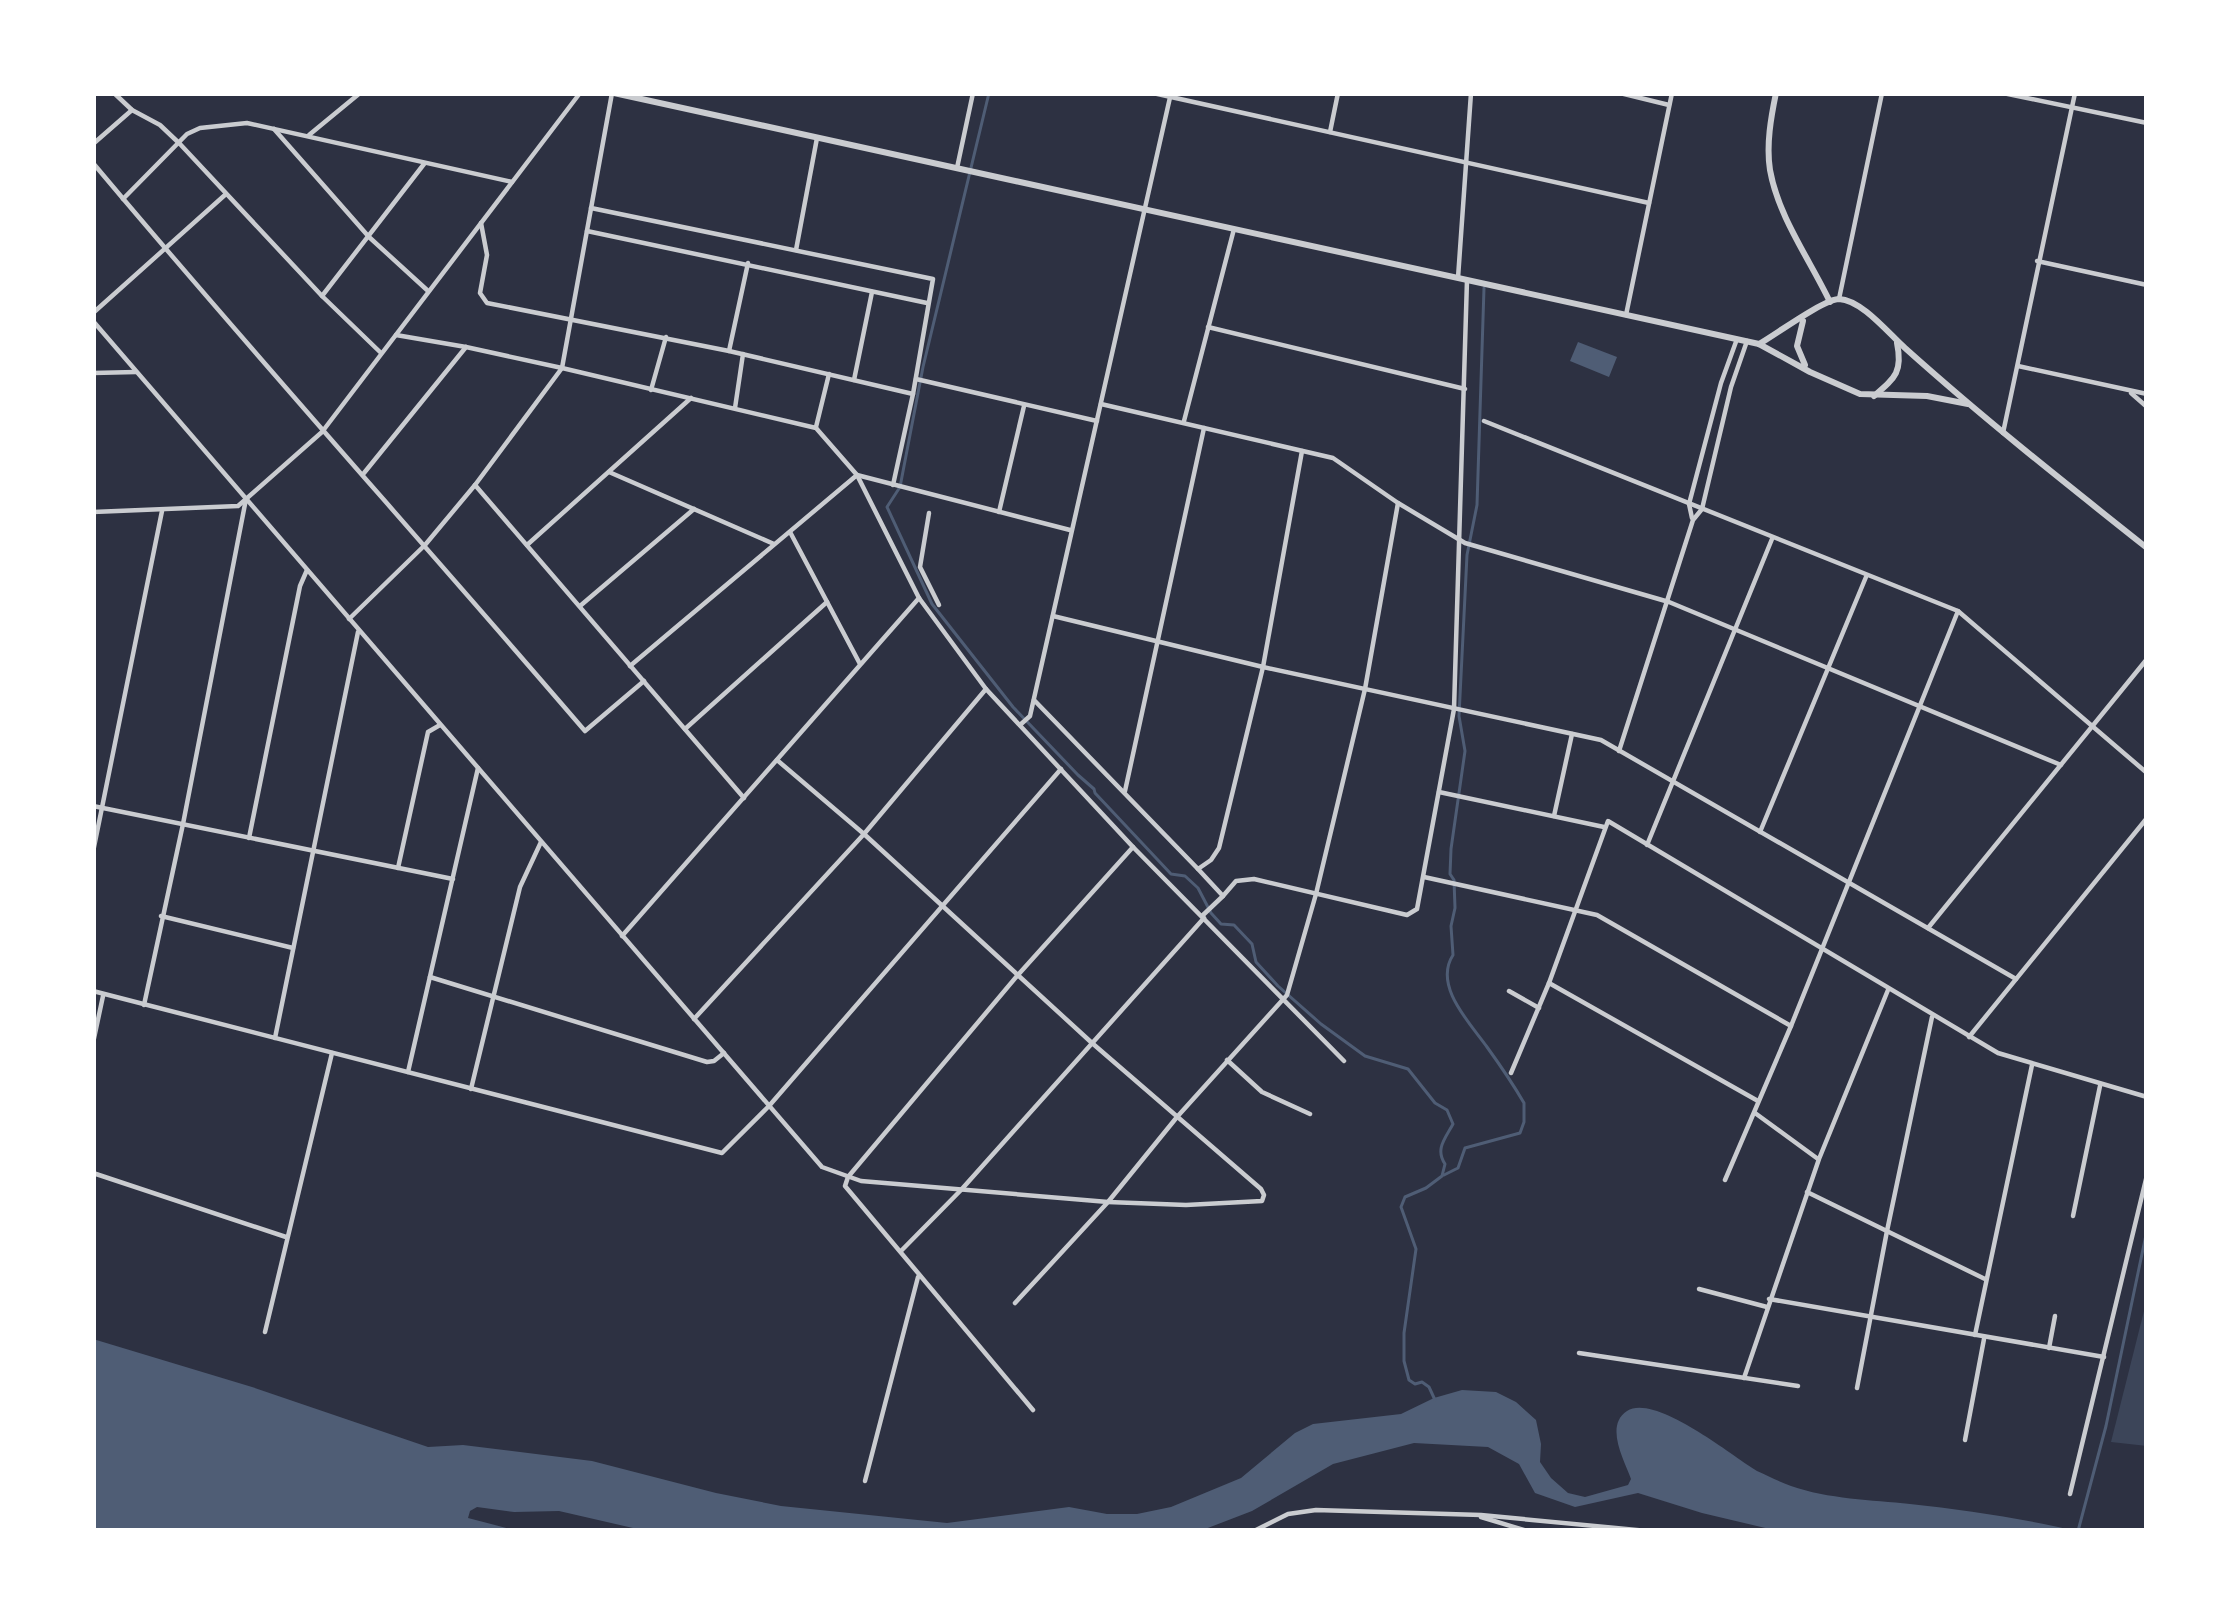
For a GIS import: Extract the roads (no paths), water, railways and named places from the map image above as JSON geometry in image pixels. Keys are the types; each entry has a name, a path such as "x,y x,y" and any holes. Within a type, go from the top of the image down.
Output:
{"street":[{"path":"114,93 180,144 382,353"},
{"path":"309,136 360,93"},
{"path":"93,512 238,506 322,432 580,93"},
{"path":"349,619 425,545 562,368 613,93 1747,341 1860,394 1927,396 1967,404"},
{"path":"957,168 973,93"},
{"path":"1153,93 1649,203"},
{"path":"1330,132 1338,93"},
{"path":"900,1252 1236,881 1254,879 1407,915 1417,909 1454,709 1463,542 1463,279 1471,93"},
{"path":"1620,93 1669,105"},
{"path":"1626,315 1672,93"},
{"path":"1776,93 1769,150 1773,183 1791,228 1834,300"},
{"path":"1834,300 1882,93"},
{"path":"2003,93 2147,123"},
{"path":"2003,433 2075,93"},
{"path":"1022,724 1034,700 1171,95"},
{"path":"93,144 131,110"},
{"path":"123,199 187,134 247,123 512,182"},
{"path":"274,129 369,237 429,291"},
{"path":"796,250 818,138"},
{"path":"93,163 585,731 644,681"},
{"path":"322,296 424,164"},
{"path":"93,313 226,194"},
{"path":"591,208 933,279 893,485"},
{"path":"481,223 487,255 480,292 487,303 666,337 914,394"},
{"path":"1183,423 1234,229"},
{"path":"586,231 927,303"},
{"path":"2037,262 2147,285"},
{"path":"729,351 748,263"},
{"path":"854,380 872,291"},
{"path":"1759,344 1820,305 1834,300 1853,303 1967,404 2147,548"},
{"path":"1804,317 1797,346 1810,372"},
{"path":"93,321 822,1167 862,1181 1108,1202 1262,1202 1261,1189 777,760"},
{"path":"1208,327 1465,389"},
{"path":"396,335 562,368 816,428 856,475 919,598 986,689 1133,847 1286,997 1344,1061"},
{"path":"651,389 666,337"},
{"path":"1693,520 1689,504 1737,339"},
{"path":"1874,396 1896,375 1900,361 1896,340"},
{"path":"1618,751 1693,520 1702,509 1747,341"},
{"path":"362,474 466,347"},
{"path":"735,408 743,354"},
{"path":"2016,365 2147,394"},
{"path":"93,374 136,372"},
{"path":"816,428 829,374"},
{"path":"916,379 1097,421"},
{"path":"2126,390 2147,407"},
{"path":"526,545 691,398"},
{"path":"999,512 1024,404"},
{"path":"1101,404 1333,458 1463,542 1669,602 2061,765"},
{"path":"1484,421 1958,611 2147,773"},
{"path":"1125,792 1204,428"},
{"path":"1198,869 1219,848 1263,667 1302,451"},
{"path":"609,472 775,544"},
{"path":"856,475 1072,531"},
{"path":"630,666 856,475"},
{"path":"475,485 744,798"},
{"path":"144,1004 246,499"},
{"path":"1015,1304 1286,997 1365,689 1398,503"},
{"path":"580,607 694,508"},
{"path":"93,852 163,509"},
{"path":"929,513 919,568 939,605"},
{"path":"790,532 861,665"},
{"path":"1647,844 1772,538"},
{"path":"908,573 919,568"},
{"path":"249,838 307,570"},
{"path":"1760,832 1867,575"},
{"path":"622,936 919,598"},
{"path":"685,729 826,602"},
{"path":"1725,1180 1958,611"},
{"path":"1053,616 1601,740 2016,979"},
{"path":"275,1038 358,630"},
{"path":"1928,928 2147,658"},
{"path":"694,1019 864,833 986,689"},
{"path":"1034,700 1223,896"},
{"path":"398,868 428,732 440,725"},
{"path":"1554,816 1572,734"},
{"path":"408,1072 478,768"},
{"path":"93,991 722,1153 769,1106 1060,769"},
{"path":"1439,791 1605,827"},
{"path":"93,806 452,879"},
{"path":"1969,1037 2147,818"},
{"path":"1511,1073 1608,821 1998,1053 2147,1097"},
{"path":"471,1089 520,887 542,842"},
{"path":"1034,1410 845,1186 1017,976 1133,847"},
{"path":"1424,878 1598,915 1790,1026"},
{"path":"161,916 293,948"},
{"path":"430,977 706,1062 724,1054"},
{"path":"1549,983 1760,1102"},
{"path":"1744,1378 1819,1159 1889,988"},
{"path":"1509,991 1539,1008"},
{"path":"93,1043 104,994"},
{"path":"1857,1388 1933,1016"},
{"path":"265,1332 332,1053"},
{"path":"1227,1060 1262,1092 1310,1114"},
{"path":"1975,1335 2032,1063"},
{"path":"2072,1216 2100,1085"},
{"path":"1755,1113 1819,1159"},
{"path":"93,1173 286,1237"},
{"path":"2070,1494 2147,1174"},
{"path":"1807,1192 1987,1280"},
{"path":"865,1481 919,1275"},
{"path":"1699,1289 2104,1357"},
{"path":"2049,1348 2055,1316"},
{"path":"1965,1440 1985,1337"},
{"path":"1579,1353 1798,1386"},
{"path":"1254,1531 1288,1514 1316,1510 1473,1514 1646,1531"},
{"path":"1473,1514 1527,1531"}],"waterway":[{"path":"989,93 923,367 900,487 887,507 932,604 1013,707 1171,874 1185,876 1198,888 1221,924 1234,925 1252,944 1256,962 1278,986 1365,1056 1408,1069 1435,1103 1447,1110 1453,1124 1441,1149 1442,1176 1405,1197 1401,1207 1416,1249 1404,1361 1409,1380 1429,1387 1435,1400"},
{"path":"1444,1175 1458,1168 1465,1148 1520,1133 1524,1122 1524,1103 1456,1004 1447,979 1455,908 1451,849 1465,751 1459,716 1467,555 1477,505 1484,288"},
{"path":"2078,1531 2106,1426 2147,1230"}]}
